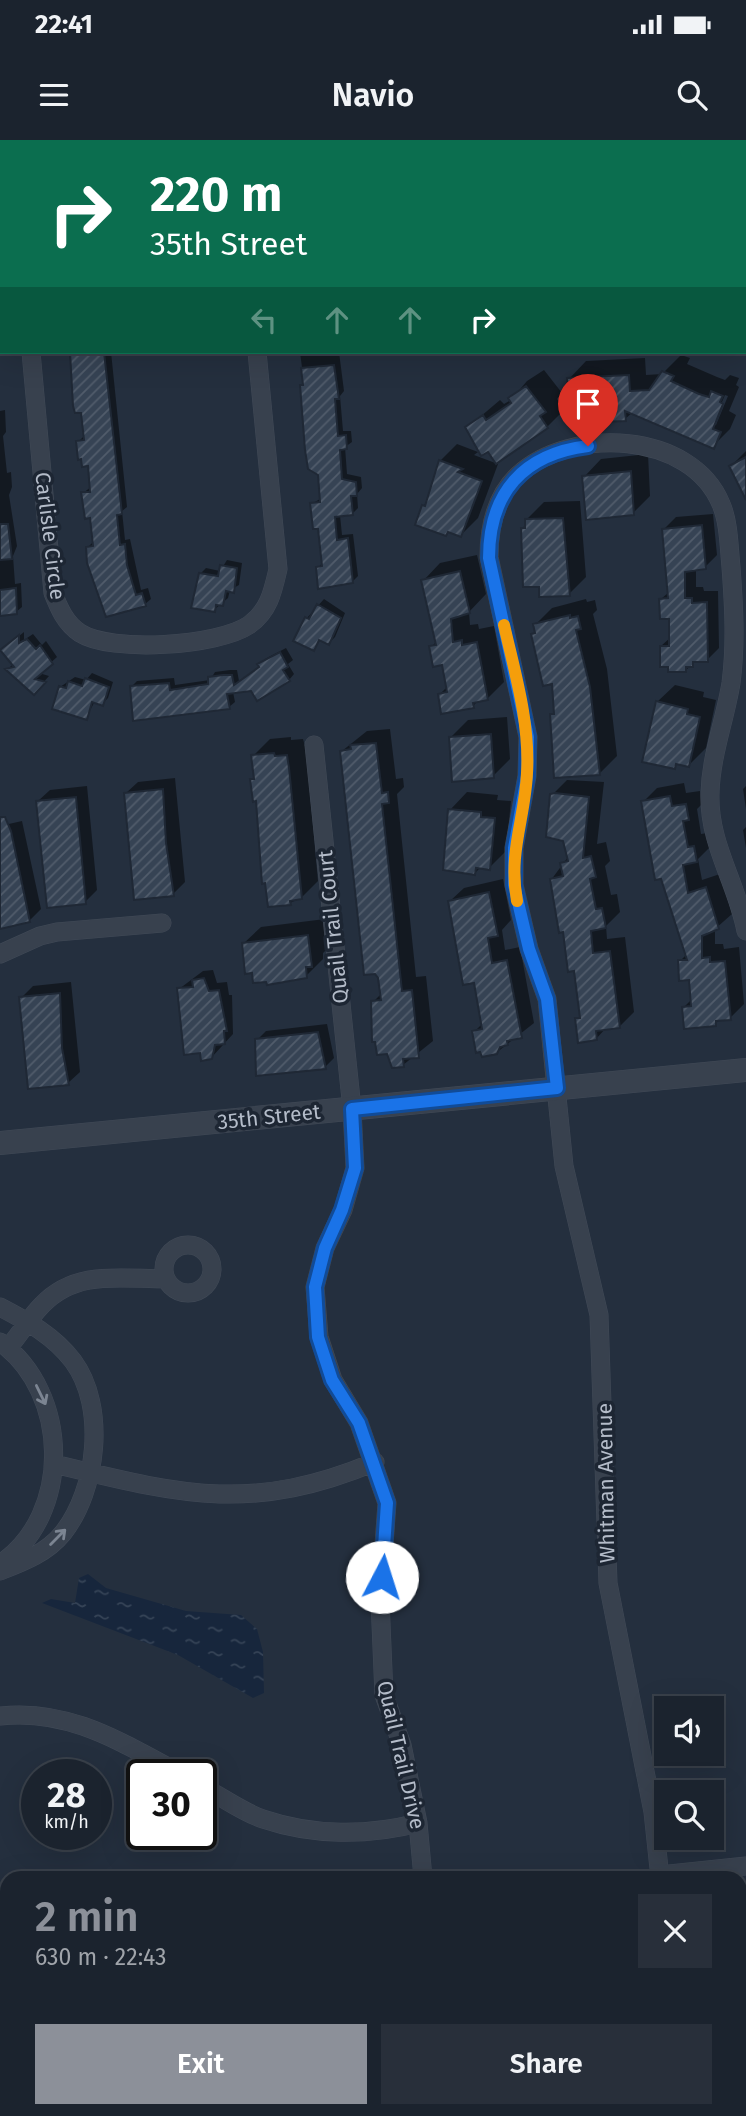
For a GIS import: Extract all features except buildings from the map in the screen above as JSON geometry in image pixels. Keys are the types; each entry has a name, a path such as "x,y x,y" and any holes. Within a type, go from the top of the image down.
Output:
{"street":[{"name":"Carlisle Circle","path":"31,354 53,593 61,615 79,632 105,643 133,646 221,637 250,624 272,600 278,569 257,354"},
{"name":"Whitman Avenue","path":"659,1871 651,1799 612,1614 608,1583 599,1315 570,1202 547,999 526,939 514,885 514,848 527,776 528,737 489,558 489,534 498,502 518,475 541,459 568,449 608,444 640,445 674,456 701,474 721,504 729,545 737,636 710,795 717,849 746,931"},
{"name":"Quail Trail Court","path":"314,745 352,1109"},
{"path":"0,954 40,936 57,932 162,923"},
{"name":"35th Street","path":"0,1143 746,1069"},
{"name":"Quail Trail Drive","path":"352,1109 355,1168 342,1210 325,1248 315,1287 318,1337 332,1380 359,1423 375,1462 387,1503 380,1600 384,1695 402,1745 418,1823 423,1871"},
{"path":"0,1564 27,1538 45,1501 54,1464 55,1436 46,1401 29,1372 4,1345 55,1293 75,1282 99,1277 166,1279"},
{"path":"0,1307 30,1321 74,1362 88,1396 95,1431 92,1474 82,1503 63,1534 34,1558 0,1571"},
{"path":"54,1464 171,1491 242,1495 288,1490 321,1482 375,1462"},
{"path":"0,1716 29,1714 65,1718 153,1759"},
{"path":"217,1795 262,1819 315,1830 377,1831 418,1823"},
{"path":"703,1871 746,1866"}],"water":[{"path":"88,1574 106,1588 186,1611 241,1615 257,1629 263,1652 264,1693 253,1698 178,1655 42,1603 51,1599 75,1603 79,1578"}],"slow traffic":[{"path":"504,625 528,737 527,776 514,848 517,901"}],"route":[{"path":"382,1577 387,1503 375,1462 359,1423 332,1380 318,1337 315,1287 325,1248 342,1210 355,1168 352,1109 557,1088 547,999 520,918 514,885 514,848 527,776 528,737 489,558 489,534 498,502 518,475 541,459 568,449 588,446"}]}
